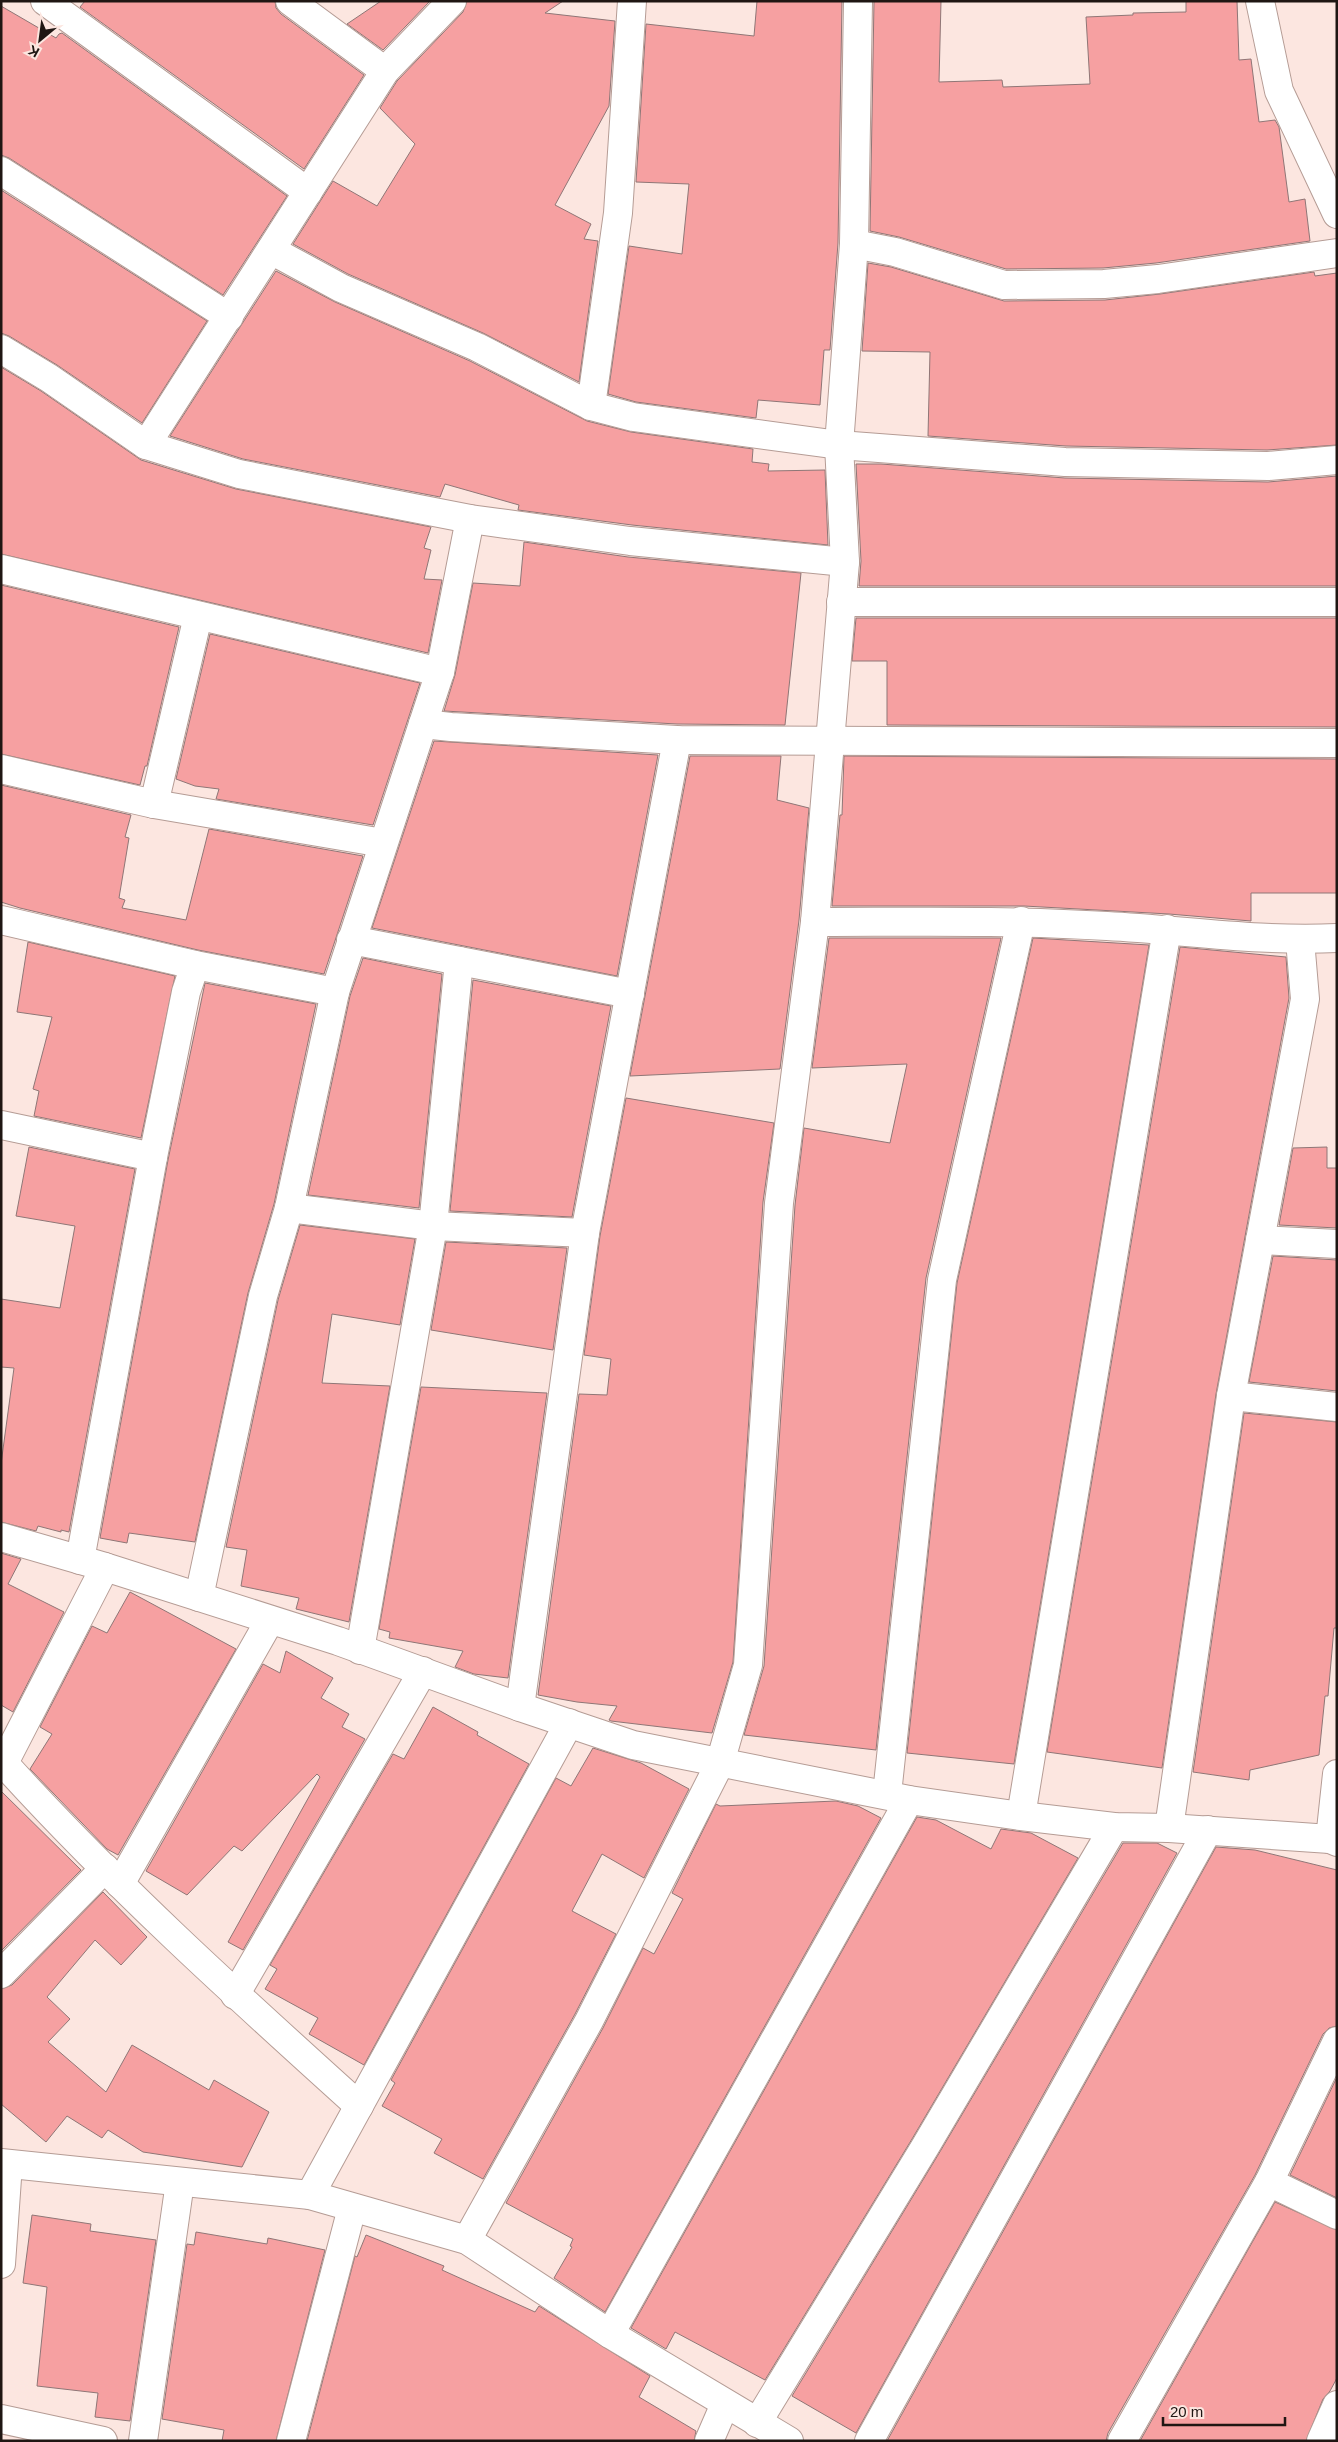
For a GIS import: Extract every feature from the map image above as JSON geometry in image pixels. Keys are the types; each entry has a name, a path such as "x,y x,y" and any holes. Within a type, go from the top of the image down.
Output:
{"street":[{"path":"45,1 308,192"},
{"path":"290,1 385,71"},
{"path":"146,445 385,71 452,1"},
{"path":"591,406 618,213 632,1"},
{"path":"467,2240 589,2021 720,1763 748,1665 778,1203 815,922 832,741 845,562 839,445 854,244 858,1"},
{"path":"1260,1 1279,92 1337,214"},
{"path":"1,171 229,317"},
{"path":"854,244 895,252 1004,285 1104,284 1158,279 1337,252"},
{"path":"271,250 341,288 477,347 591,406 633,417 839,445 1064,462 1268,466 1337,460"},
{"path":"1,349 49,378 146,445 239,474 470,519 630,541 845,562"},
{"path":"199,1597 263,1296 289,1208 335,992 440,672 470,519"},
{"path":"1,570 440,672"},
{"path":"842,602 1337,602"},
{"path":"154,804 198,616"},
{"path":"423,724 677,740 1337,743"},
{"path":"520,1707 585,1232 677,740"},
{"path":"1,769 154,804 383,843"},
{"path":"1,920 194,965 335,992"},
{"path":"815,922 1021,921 1167,929 1300,940 1337,938"},
{"path":"610,2334 898,1797 942,1280 1021,921"},
{"path":"1021,1816 1167,929"},
{"path":"351,940 630,994"},
{"path":"1170,1828 1231,1396 1305,999 1300,940"},
{"path":"360,1650 433,1226 459,961"},
{"path":"194,965 186,992 152,1157 92,1564 3,1761 113,1876 235,1995 359,2106"},
{"path":"2,1131 152,1157"},
{"path":"289,1208 433,1226 585,1232"},
{"path":"1260,1240 1337,1244"},
{"path":"1231,1396 1337,1407"},
{"path":"1,1537 270,1620 633,1745 898,1797 1021,1816 1114,1826 1208,1830 1334,1840 1337,1774"},
{"path":"1,1974 113,1876 270,1620"},
{"path":"235,1995 423,1672"},
{"path":"310,2195 569,1723"},
{"path":"757,2423 925,2147 1114,1826"},
{"path":"869,2441 1208,1830"},
{"path":"1122,2441 1269,2182 1337,2041"},
{"path":"1,2264 5,2164 310,2195 467,2240 610,2334 789,2441"},
{"path":"143,2441 180,2182"},
{"path":"1269,2182 1337,2215"},
{"path":"291,2441 352,2208"},
{"path":"708,2441 725,2404"},
{"path":"1321,2441 1337,2405"},
{"path":"1,2419 103,2441"}],"building":[{"path":"85,1 275,1 276,8 281,14 364,75 304,169 80,7"},
{"path":"381,1 430,1 383,50 347,24"},
{"path":"467,1 563,1 545,13 615,21 609,106 555,205 591,224 584,239 598,241 579,382 483,333 348,274 293,244 333,181 377,206 415,144 380,108 397,81 463,12"},
{"path":"757,1 842,1 838,243 830,350 824,350 820,405 758,400 756,418 636,402 608,394 629,246 682,254 689,184 636,182 646,24 754,36"},
{"path":"874,1 941,1 939,82 1002,80 1003,87 1090,84 1086,17 1133,15 1133,13 1186,12 1186,1 1237,1 1239,60 1251,59 1259,122 1275,120 1279,127 1289,202 1305,199 1310,241 1156,263 1103,268 1006,269 899,237 870,231"},
{"path":"1,6 56,38 62,33 287,196 223,295 9,158 1,155"},
{"path":"1,190 207,321 142,423 57,365 1,333"},
{"path":"868,263 891,267 1004,301 1105,300 1314,272 1315,276 1337,273 1337,445 1267,450 1066,446 928,436 930,352 862,351"},
{"path":"276,271 335,302 470,361 587,421 631,432 753,449 752,462 769,464 768,471 825,470 828,545 632,525 518,510 519,505 445,484 440,497 243,459 170,436"},
{"path":"1,367 41,391 141,460 236,489 431,527 424,548 431,550 424,579 442,580 428,653 1,554"},
{"path":"856,464 881,464 1065,478 1268,482 1337,476 1337,586 859,586 861,561"},
{"path":"524,542 628,557 801,573 785,725 677,724 444,711 455,675 473,583 520,586"},
{"path":"1,585 179,627 147,766 145,766 140,785 1,754"},
{"path":"856,618 1337,618 1337,727 887,725 887,661 852,661"},
{"path":"210,634 420,683 373,825 216,799 219,789 195,786 176,779"},
{"path":"434,741 658,755 617,976 372,928"},
{"path":"690,756 781,756 777,800 809,808 799,920 780,1069 630,1076"},
{"path":"844,756 1337,759 1337,893 1251,893 1251,921 1169,914 1024,906 832,906 840,815 842,815"},
{"path":"1,785 131,815 125,837 129,838 119,898 125,900 122,908 186,920 209,829 363,856 324,974 198,950 1,902"},
{"path":"829,938 1001,938 926,1278 876,1750 744,1735 764,1666 795,1205 804,1128 890,1143 907,1064 812,1068"},
{"path":"1033,938 1149,945 1014,1764 907,1753 957,1283"},
{"path":"28,942 175,976 141,1138 34,1116 39,1091 33,1089 52,1017 17,1012"},
{"path":"1180,947 1286,957 1289,998 1216,1394 1162,1768 1047,1752"},
{"path":"363,958 442,974 419,1208 308,1195 350,996"},
{"path":"473,980 611,1006 572,1217 450,1211"},
{"path":"205,983 316,1004 274,1204 248,1293 195,1542 129,1533 127,1543 100,1538 168,1160"},
{"path":"626,1098 774,1123 763,1202 733,1662 712,1733 611,1721 609,1720 617,1706 577,1702 538,1695 579,1394 607,1395 611,1359 584,1355 600,1236"},
{"path":"29,1147 135,1169 69,1532 61,1530 61,1532 38,1526 36,1531 1,1522 1,1464 14,1368 1,1367 1,1299 60,1308 75,1226 16,1216"},
{"path":"1327,1147 1327,1168 1337,1168 1337,1228 1279,1225 1293,1148"},
{"path":"300,1225 415,1239 400,1325 332,1314 322,1383 390,1386 349,1622 296,1609 299,1598 241,1586 247,1550 226,1547 278,1300"},
{"path":"446,1242 567,1248 553,1350 431,1330"},
{"path":"1273,1256 1337,1260 1337,1391 1249,1382"},
{"path":"421,1387 547,1393 508,1678 474,1674 455,1667 463,1651 389,1638 390,1632 379,1629"},
{"path":"1244,1413 1337,1422 1337,1628 1334,1628 1328,1696 1325,1696 1319,1755 1250,1770 1249,1780 1193,1772"},
{"path":"1,1553 21,1559 8,1584 64,1612 13,1712 1,1705"},
{"path":"130,1592 236,1649 118,1855 107,1849 30,1769 52,1734 40,1727 92,1626 107,1633"},
{"path":"286,1651 333,1678 321,1698 349,1714 342,1727 365,1739 243,1950 228,1942 320,1777 317,1774 242,1851 234,1846 187,1895 146,1871 263,1664 280,1673"},
{"path":"433,1707 478,1732 477,1735 529,1764 364,2065 309,2034 318,2018 265,1989 277,1969 270,1965 393,1754 404,1759"},
{"path":"593,1748 641,1763 689,1789 644,1878 602,1854 572,1911 616,1934 575,2014 483,2179 434,2153 442,2139 382,2106 395,2083 391,2080 556,1778 571,1786"},
{"path":"1,1791 81,1870 1,1951"},
{"path":"836,1801 858,1806 881,1818 605,2312 554,2278 572,2247 570,2246 573,2239 506,2203 603,2028 643,1948 654,1954 683,1899 672,1893 716,1804 720,1806"},
{"path":"917,1817 936,1820 991,1849 1001,1829 1031,1833 1078,1858 912,2139 765,2380 675,2332 666,2349 631,2328"},
{"path":"1123,1843 1157,1843 1177,1853 856,2433 792,2396 938,2155"},
{"path":"1216,1847 1255,1850 1337,1870 1337,2026 1329,2028 1323,2034 1255,2175 1108,2433 1106,2441 887,2441"},
{"path":"103,1892 147,1937 121,1965 95,1940 47,1997 70,2019 48,2042 106,2092 132,2045 209,2090 214,2080 269,2112 242,2167 143,2152 108,2130 102,2138 67,2116 46,2142 1,2104 1,1989 12,1985"},
{"path":"1337,2077 1337,2198 1290,2175"},
{"path":"1275,2202 1337,2230 1337,2378 1323,2399 1306,2441 1140,2441"},
{"path":"32,2215 91,2224 90,2231 156,2240 130,2421 95,2417 98,2393 37,2386 47,2287 23,2283"},
{"path":"196,2232 267,2244 268,2238 325,2250 276,2441 222,2441 224,2430 162,2419 187,2244 194,2245"},
{"path":"366,2235 444,2266 442,2270 535,2312 539,2306 650,2376 639,2397 696,2431 694,2441 307,2441 355,2256 357,2257"}]}
